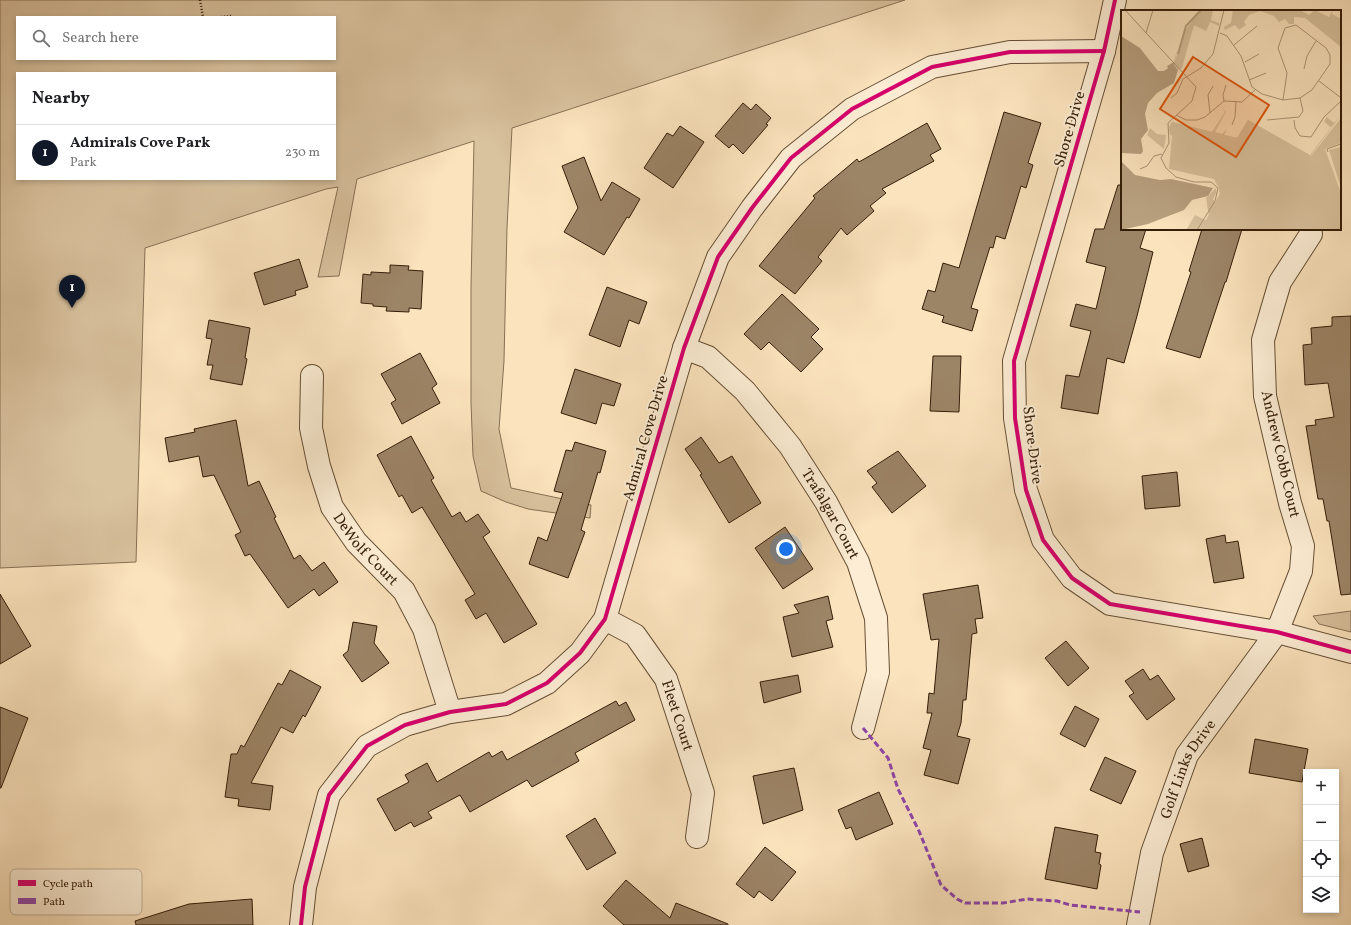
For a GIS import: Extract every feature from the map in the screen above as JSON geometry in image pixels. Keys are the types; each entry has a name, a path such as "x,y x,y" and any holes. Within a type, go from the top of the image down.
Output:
{"street":[{"name":"Shore Drive","path":"1115,0 1104,51 1014,361 1015,418 1026,490 1043,540 1072,578 1110,604 1278,632 1351,652"},
{"name":"Admiral Cove Drive","path":"301,925 306,887 330,796 367,746 405,726 450,712 506,704 546,683 580,653 605,619 684,348 718,257 752,208 791,158 852,109 932,67 1010,52 1104,51"},
{"name":"Andrew Cobb Court","path":"1278,632 1301,572 1303,546 1290,503 1265,396 1263,340 1280,282 1310,234"},
{"name":"Trafalgar Court","path":"684,348 708,357 740,386 790,446 826,502 858,562 876,618 878,672 863,728"},
{"name":"DeWolf Court","path":"312,376 311,428 319,466 332,507 356,542 404,591 424,629 450,712"},
{"name":"Fleet Court","path":"605,619 635,635 666,679 703,793 697,837"},
{"name":"Golf Links Drive","path":"1138,925 1152,853 1187,755 1278,632"}],"path":[{"path":"200,0 203,16"}],"shaded area":[{"path":"0,0 905,0 512,128 507,228 504,361 499,429 511,488 591,505 590,518 528,509 506,502 481,491 473,456 471,403 471,287 474,141 357,179 339,276 318,277 338,187 326,189 145,248 136,562 0,568"},
{"path":"1351,611 1351,632 1319,624 1313,616"}],"building":[{"path":"743,103 751,110 756,104 771,118 766,124 768,125 743,154 733,144 729,148 715,136"},
{"path":"1004,112 1041,123 1028,163 1033,165 1026,188 1021,186 1005,239 996,236 993,248 990,247 971,308 978,310 972,331 942,322 944,316 922,309 928,290 935,292 943,263 959,268"},
{"path":"927,123 941,149 930,155 934,161 882,189 886,193 870,206 874,211 847,235 841,228 818,257 822,261 795,294 759,266 815,198 813,196 857,159 859,162"},
{"path":"680,126 704,142 673,188 644,168 667,133 673,136"},
{"path":"584,157 601,201 612,182 640,199 629,218 627,217 604,255 564,232 578,208 562,166"},
{"path":"1118,185 1121,185 1121,230 1146,230 1140,248 1153,252 1124,363 1107,358 1098,414 1061,408 1066,375 1079,377 1091,331 1070,326 1076,304 1096,309 1106,267 1086,262 1095,229 1104,229"},
{"path":"1202,230 1242,230 1200,358 1166,348 1191,272 1189,271"},
{"path":"299,259 308,287 295,291 296,295 264,305 254,273"},
{"path":"390,265 409,266 408,270 423,271 421,309 409,308 409,312 386,311 387,307 361,303 363,274 371,275 371,272 390,273"},
{"path":"607,287 647,302 639,324 629,320 620,347 589,335"},
{"path":"782,294 819,329 811,337 823,349 801,372 769,342 761,350 744,334"},
{"path":"1351,316 1351,594 1341,595 1329,521 1327,521 1323,499 1318,499 1306,426 1316,425 1315,420 1334,417 1328,383 1305,385 1303,345 1312,344 1311,328 1332,326 1332,317"},
{"path":"209,320 250,328 245,358 247,359 242,385 210,379 213,365 207,365 212,339 206,338"},
{"path":"420,353 437,384 432,388 440,403 402,424 391,403 396,400 381,374"},
{"path":"933,356 961,356 959,412 930,411"},
{"path":"575,369 621,384 614,406 602,403 596,424 561,413"},
{"path":"236,420 248,486 259,481 276,517 274,518 294,559 300,555 312,571 324,562 338,582 319,596 314,589 288,608 250,554 245,556 235,535 241,532 214,475 203,477 199,456 169,462 165,438 195,432 194,429"},
{"path":"411,436 434,478 431,480 452,517 460,512 466,522 478,514 490,532 483,537 537,624 504,643 486,613 476,619 465,600 475,594 422,507 412,513 402,495 399,497 377,455"},
{"path":"701,437 719,463 732,456 761,503 729,523 700,475 702,474 685,449"},
{"path":"575,442 606,451 600,473 598,472 581,530 585,532 568,578 529,564 538,537 547,541 563,493 554,491 566,450 572,451"},
{"path":"898,451 926,486 892,513 872,487 877,483 867,471"},
{"path":"1177,472 1180,506 1145,509 1142,476"},
{"path":"785,527 813,569 783,589 755,548"},
{"path":"1225,535 1226,543 1238,541 1244,578 1214,583 1206,539"},
{"path":"978,585 983,618 975,619 977,633 972,634 966,700 963,700 961,723 957,736 970,739 958,784 924,775 931,750 923,748 932,713 927,713 929,693 934,694 939,639 931,640 923,594"},
{"path":"0,594 31,646 0,664"},
{"path":"828,596 833,619 826,621 833,647 792,657 783,617 799,613 794,605"},
{"path":"353,622 377,626 374,643 389,663 362,682 343,655 348,651"},
{"path":"1066,641 1089,668 1068,686 1045,658"},
{"path":"1143,669 1150,680 1158,675 1175,699 1147,720 1129,696 1134,693 1125,681"},
{"path":"290,670 321,687 305,717 303,715 293,733 281,727 251,783 273,786 270,810 238,806 239,799 225,797 231,754 237,754 241,745 244,747 278,683 282,685"},
{"path":"798,675 801,692 764,703 760,682"},
{"path":"616,701 619,706 626,702 635,720 575,753 579,761 532,787 527,780 470,812 460,795 428,812 432,818 414,827 411,822 395,831 377,799 409,782 405,775 427,763 437,782 489,752 492,757 502,751 507,760"},
{"path":"1075,706 1099,719 1085,747 1060,734"},
{"path":"0,707 28,718 1,788 0,788"},
{"path":"1255,739 1308,749 1304,769 1303,769 1302,782 1249,773"},
{"path":"1105,757 1136,771 1121,804 1090,790"},
{"path":"794,768 803,810 763,824 753,776"},
{"path":"879,792 893,824 856,840 851,827 846,829 838,810"},
{"path":"595,818 616,853 587,870 566,836"},
{"path":"1055,827 1098,835 1095,852 1101,853 1099,864 1101,865 1097,889 1045,879"},
{"path":"1202,838 1209,866 1188,872 1180,844"},
{"path":"765,847 796,872 772,901 759,891 754,898 736,884"},
{"path":"626,880 670,918 676,903 728,925 624,925 603,906"},
{"path":"252,899 253,925 136,925 135,921 189,904"}],"marked path":[{"path":"863,728 888,758 898,789 919,831 941,885 957,899 965,903 1003,903 1027,899 1057,901 1070,905 1140,912"}],"cycle path":[{"path":"1115,0 1104,51 1014,361 1015,418 1026,490 1043,540 1072,578 1110,604 1277,632 1351,652"},
{"path":"301,925 305,887 329,795 367,746 405,725 450,712 506,704 547,683 580,653 605,619 684,348 718,257 752,208 791,158 852,109 932,67 1010,52 1104,51"}],"place":[{"name":"Admirals Cove Park","path":"72,308"}]}
